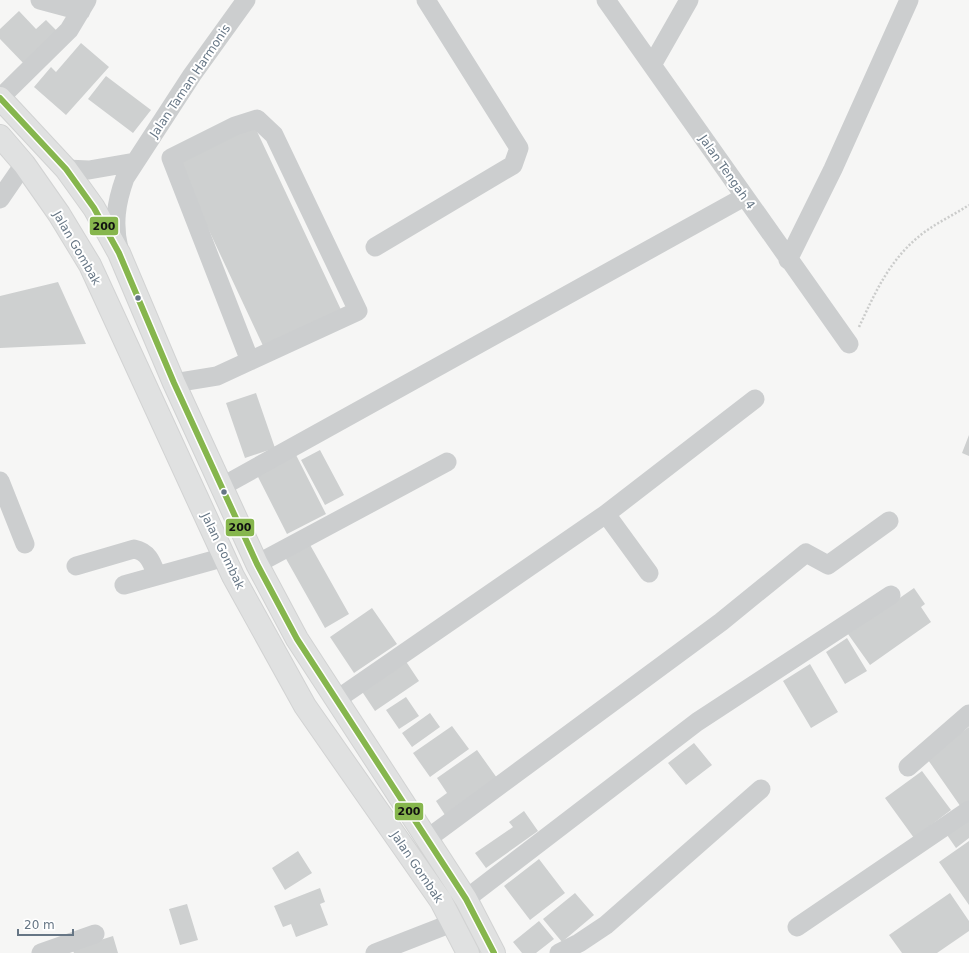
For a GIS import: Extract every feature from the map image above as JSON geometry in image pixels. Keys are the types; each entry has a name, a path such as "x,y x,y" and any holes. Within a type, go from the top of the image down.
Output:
{"main road":[{"name":"Jalan Gombak","path":"0,98 66,169 94,208 119,253 174,383 257,564 297,639 466,899 494,953"},
{"name":"Jalan Gombak","path":"0,136 24,164 90,265 225,557 305,706 441,901 468,953"}],"street":[{"path":"0,98 68,30 84,6 40,0"},
{"name":"Jalan Taman Harmonis","path":"119,253 115,234 115,215 118,196 125,178 192,75 246,0"},
{"path":"375,247 513,165 519,148 426,0"},
{"name":"Jalan Tengah 4","path":"606,0 788,260 848,342"},
{"path":"652,65 690,0"},
{"path":"788,260 833,169 909,0"},
{"path":"174,383 217,376 358,312 274,134 257,119 235,126 170,158 250,361"},
{"path":"66,169 89,170 111,168 135,162"},
{"path":"0,199 24,164"},
{"path":"221,487 744,197"},
{"path":"336,700 606,514 755,399"},
{"path":"257,564 447,462"},
{"path":"0,481 25,544"},
{"path":"606,514 649,573"},
{"path":"427,839 721,622 806,553 828,565 889,521"},
{"path":"76,566 134,549 142,551 150,558 157,576"},
{"path":"124,585 225,557"},
{"path":"466,899 697,722 891,595"},
{"path":"908,767 969,714"},
{"path":"559,953 579,943 606,925 761,789"},
{"path":"797,927 969,810"},
{"path":"375,953 452,923"},
{"path":"41,953 95,934"}],"path":[{"path":"848,342 858,329 882,278 898,256 918,237 969,205"}],"building":[{"path":"19,11 36,29 46,20 61,35 28,68 0,39 0,29"},
{"path":"81,43 109,67 66,115 34,87 51,67 56,72"},
{"path":"106,76 151,110 133,133 88,99"},
{"path":"253,123 343,314 265,350 176,160"},
{"path":"58,282 86,344 0,348 0,296"},
{"path":"256,393 275,448 245,458 226,403"},
{"path":"969,435 969,456 962,453"},
{"path":"320,450 344,495 325,505 301,460"},
{"path":"295,453 326,514 287,534 256,473"},
{"path":"309,543 349,614 325,628 285,557"},
{"path":"914,588 925,604 921,607 931,622 870,665 848,634"},
{"path":"372,608 397,644 354,673 330,637"},
{"path":"847,638 867,671 845,684 826,652"},
{"path":"403,657 419,681 375,711 359,687"},
{"path":"810,664 838,712 811,728 783,681"},
{"path":"406,697 419,716 399,729 386,710"},
{"path":"430,713 440,727 412,747 402,733"},
{"path":"452,726 469,749 430,777 413,753"},
{"path":"969,727 969,806 963,810 926,757"},
{"path":"694,743 712,765 686,785 668,763"},
{"path":"477,750 497,778 445,815 436,801 447,793 437,778"},
{"path":"922,771 951,810 914,838 885,798"},
{"path":"524,811 538,831 486,868 475,853 513,827 509,822"},
{"path":"969,815 969,838 956,848 945,832"},
{"path":"969,841 969,905 939,862"},
{"path":"298,851 312,873 285,890 272,868"},
{"path":"539,859 565,893 530,920 504,886"},
{"path":"320,888 325,902 320,904 328,925 296,937 291,924 283,927 274,906"},
{"path":"575,893 594,915 562,942 543,919"},
{"path":"950,893 969,921 969,931 937,953 902,953 889,935"},
{"path":"187,904 198,940 180,945 169,909"},
{"path":"539,921 554,939 536,953 522,953 513,942"},
{"path":"113,936 118,953 74,953 72,949"}],"transit line":[{"name":"200","path":"0,98 66,169 94,208 119,253 174,383 257,564 297,639 466,899 494,953"}]}
